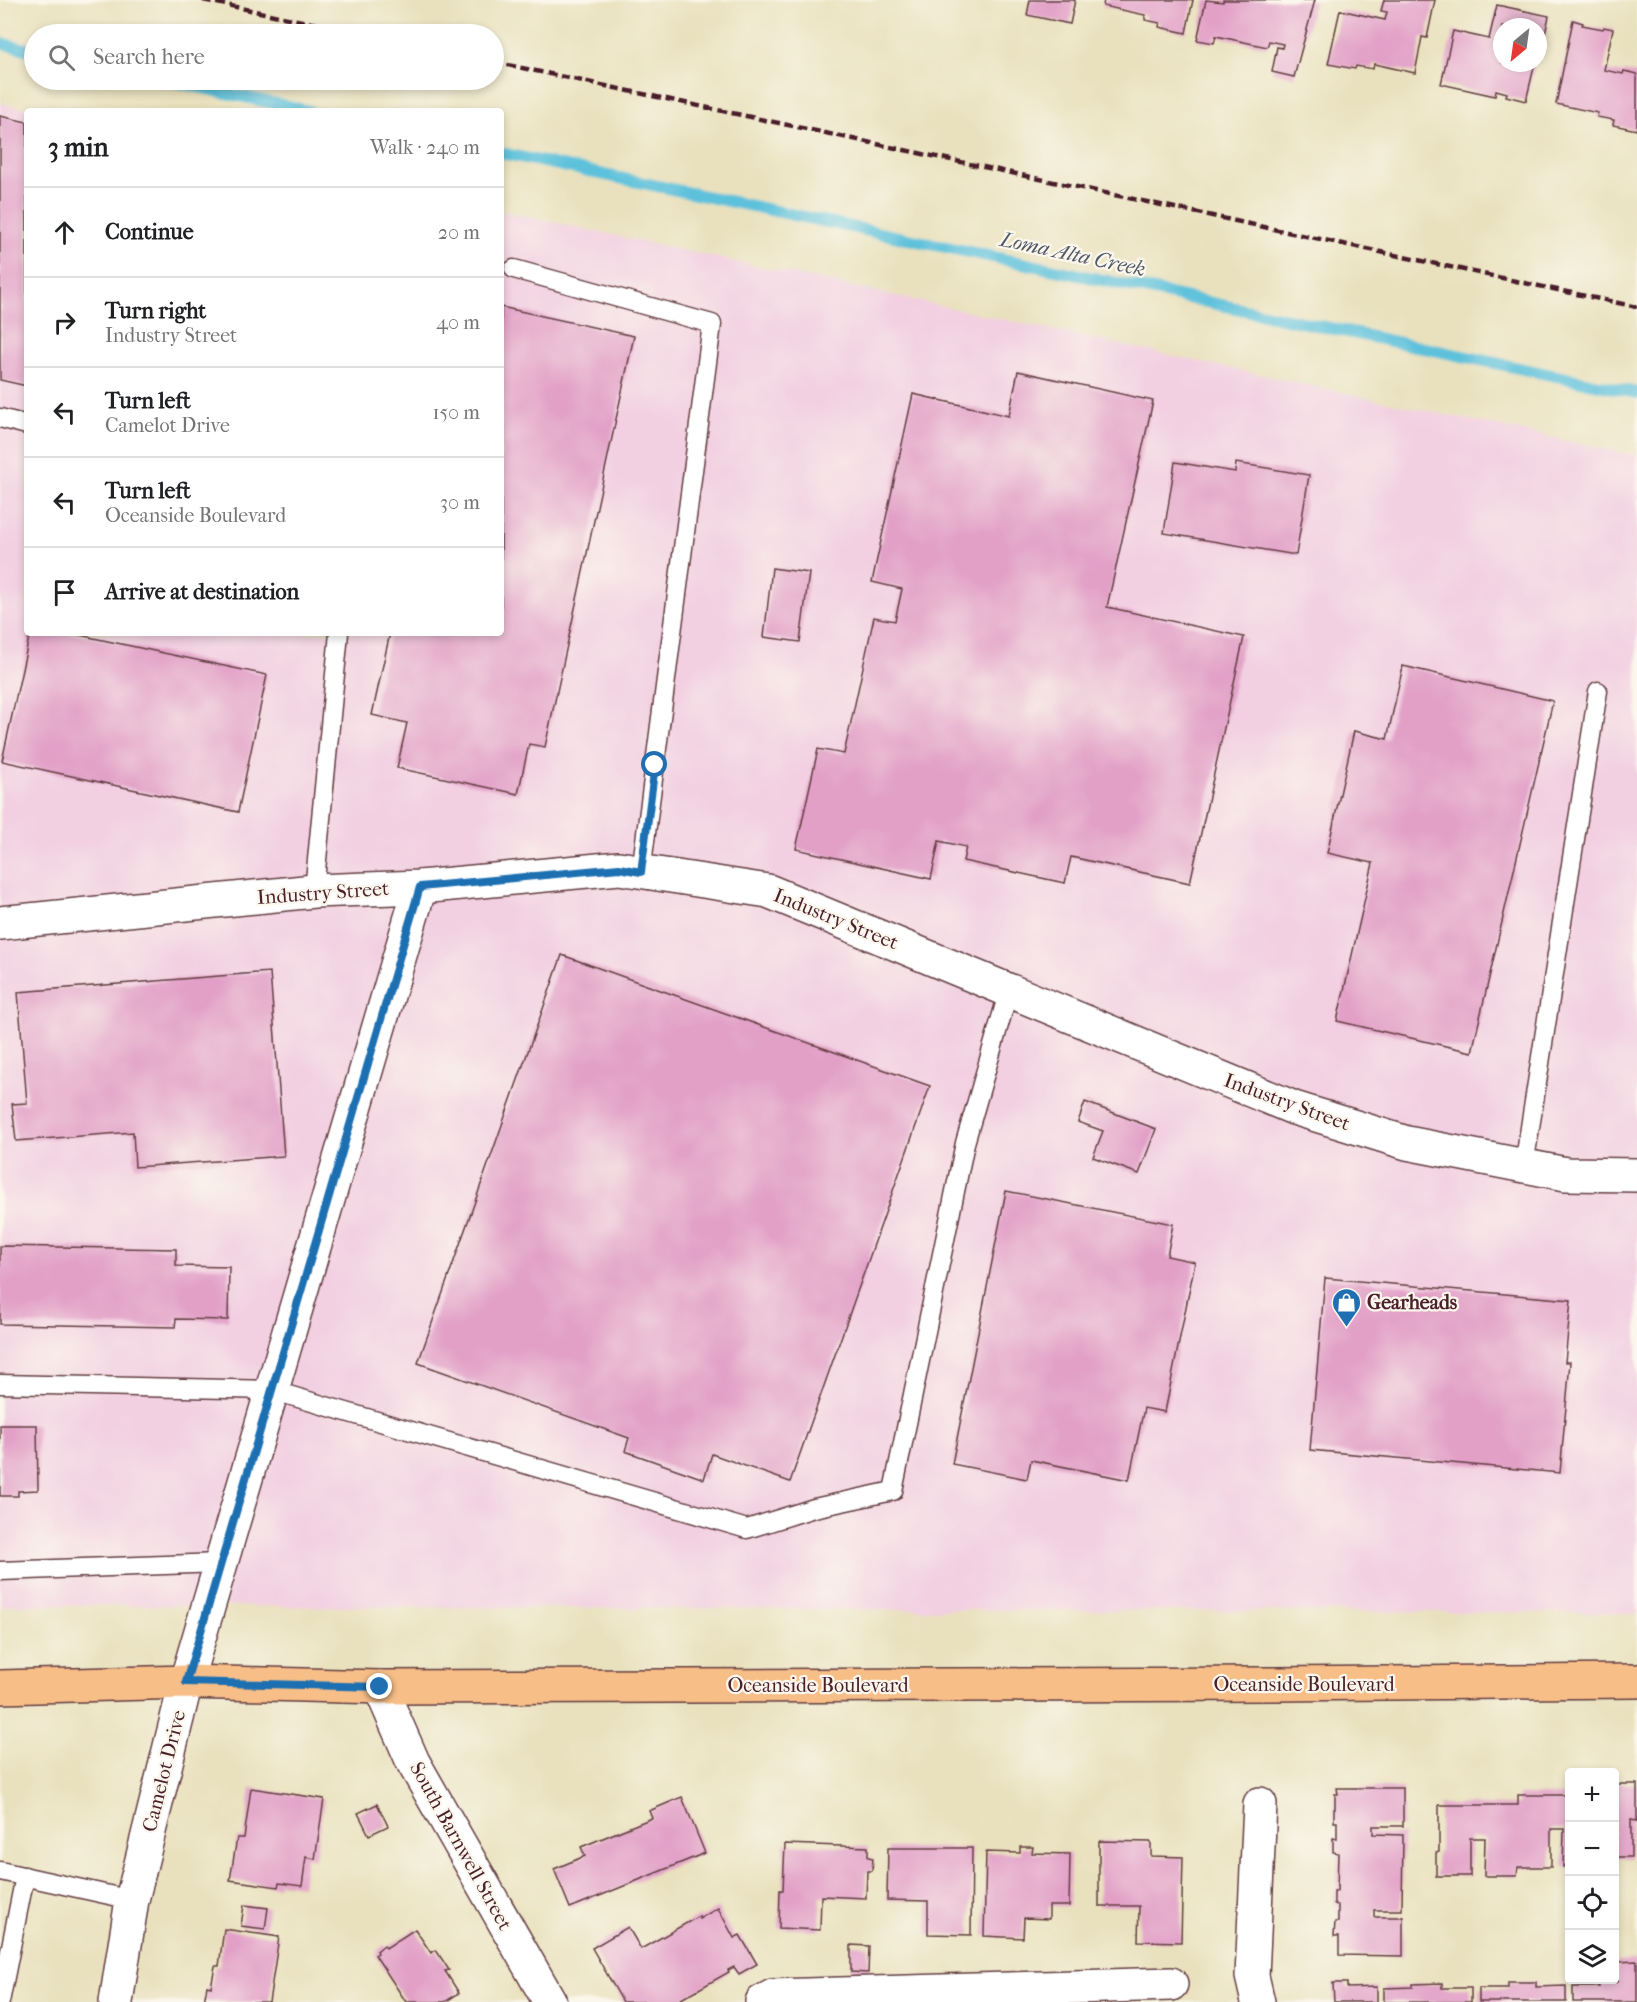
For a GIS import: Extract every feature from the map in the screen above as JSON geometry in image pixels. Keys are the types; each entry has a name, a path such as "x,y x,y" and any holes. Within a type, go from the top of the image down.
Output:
{"main road":[{"name":"Oceanside Boulevard","path":"0,1687 186,1682 380,1687 1637,1681"}],"street":[{"name":"Industry Street","path":"0,923 314,891 420,887 619,868 768,891 1294,1108 1407,1143 1566,1174 1637,1175"},
{"name":"Camelot Drive","path":"116,2002 132,1900 186,1682 420,887"},
{"name":"South Barnwell Street","path":"380,1687 413,1762 549,2002"},
{"path":"1258,2002 1252,1976 1260,1804"},
{"path":"762,2002 773,1996 1171,1984"}],"lane":[{"path":"514,269 712,324 641,872"},
{"path":"0,418 24,424"},
{"path":"314,891 339,636"},
{"path":"1524,1166 1598,691"},
{"path":"0,1384 271,1390 747,1529 814,1508 892,1491 965,1143 1009,990"},
{"path":"0,1571 220,1563"},
{"path":"0,1871 132,1900"},
{"path":"0,2002 25,1876"}],"shaded area":[{"path":"0,103 24,108 24,636 504,636 504,212 1637,456 1637,1613 0,1605"}],"building":[{"path":"1030,0 1075,0 1070,24 1027,15"},
{"path":"1104,0 1193,0 1186,33 1159,27 1160,23 1145,20 1145,15 1103,6"},
{"path":"1206,0 1223,2 1223,0 1315,0 1294,77 1272,72 1277,47 1282,48 1283,44 1269,41 1267,47 1216,36 1214,43 1197,40"},
{"path":"1384,0 1435,0 1427,38 1422,37 1415,73 1374,64 1373,69 1356,66 1355,69 1328,64 1340,10 1385,20 1387,12 1381,11"},
{"path":"1497,5 1549,16 1547,25 1547,18 1494,18"},
{"path":"1573,20 1583,23 1582,25 1613,29 1604,70 1637,74 1637,130 1613,125 1614,120 1597,117 1598,113 1556,104"},
{"path":"1493,22 1493,72 1533,72 1526,101 1506,96 1507,93 1496,90 1495,96 1441,84 1453,31 1489,39"},
{"path":"0,116 24,121 24,385 0,380"},
{"path":"504,308 634,336 545,747 529,744 518,794 397,768 407,723 372,715 389,636 504,636"},
{"path":"1018,371 1153,401 1107,607 1244,637 1190,883 1071,857 1065,883 963,861 966,847 939,841 931,879 796,849 818,749 844,754 874,617 895,621 902,589 872,582 913,394 1009,416"},
{"path":"1175,462 1235,472 1236,463 1309,475 1296,555 1164,533"},
{"path":"772,568 809,573 800,642 764,637"},
{"path":"29,636 84,636 267,675 238,812 2,761"},
{"path":"1403,666 1553,701 1472,1052 1337,1021 1373,863 1327,853 1354,731 1387,739"},
{"path":"562,955 930,1086 790,1482 712,1454 704,1479 625,1451 629,1438 418,1363"},
{"path":"270,972 284,1156 135,1167 133,1132 16,1141 12,1104 27,1103 18,992"},
{"path":"1085,1102 1156,1129 1139,1174 1093,1157 1103,1131 1078,1122"},
{"path":"1006,1191 1173,1224 1167,1256 1195,1262 1165,1412 1144,1408 1129,1480 1031,1460 1027,1479 952,1464"},
{"path":"0,1246 176,1249 176,1266 229,1267 228,1320 176,1319 175,1327 0,1324"},
{"path":"1325,1278 1571,1300 1565,1362 1570,1362 1560,1473 1310,1450"},
{"path":"0,1425 37,1425 38,1490 18,1491 18,1496 0,1496"},
{"path":"1619,1784 1637,1784 1637,1821 1631,1820 1631,1857 1619,1857"},
{"path":"251,1788 324,1799 315,1859 306,1857 302,1886 279,1883 278,1887 230,1880 237,1838 244,1838"},
{"path":"1337,1788 1403,1788 1403,1826 1373,1826 1373,1834 1403,1835 1402,1910 1374,1910 1374,1917 1403,1917 1403,1956 1339,1955 1339,1936 1334,1936 1335,1922 1338,1922 1338,1905 1334,1904 1334,1891 1337,1891 1338,1853 1333,1852 1333,1838 1337,1839 1334,1809 1335,1794 1338,1794"},
{"path":"1518,1795 1565,1795 1565,1867 1563,1867 1564,1829 1551,1829 1551,1867 1518,1867 1517,1876 1484,1876 1485,1838 1470,1838 1470,1876 1436,1876 1436,1853 1439,1852 1439,1805 1518,1805"},
{"path":"682,1797 705,1853 570,1908 554,1869 585,1856 581,1847 652,1818 649,1811"},
{"path":"377,1804 388,1826 369,1835 358,1813"},
{"path":"1099,1841 1151,1842 1151,1856 1183,1857 1181,1942 1138,1941 1139,1906 1099,1906"},
{"path":"785,1844 868,1847 868,1857 873,1858 872,1871 867,1871 866,1898 821,1896 820,1930 779,1928"},
{"path":"1020,1847 1033,1847 1032,1853 1070,1854 1069,1906 1049,1906 1049,1919 1024,1918 1023,1938 984,1936 986,1852 1020,1853"},
{"path":"888,1848 972,1848 971,1935 928,1934 928,1901 887,1900"},
{"path":"244,1905 268,1908 265,1929 241,1926"},
{"path":"718,1908 734,1938 740,1935 757,1964 739,1974 734,1967 676,2002 623,2002 592,1948 628,1927 641,1949 699,1916 699,1919"},
{"path":"224,1929 279,1937 269,2002 204,2002 207,1986 211,1987 215,1966 219,1966"},
{"path":"415,1929 431,1953 436,1950 449,1970 445,1971 459,1993 445,2002 406,2002 375,1955 384,1945 386,1948"},
{"path":"851,1945 869,1946 868,1973 851,1972"},
{"path":"1637,1961 1637,2002 1573,2002 1573,1987 1619,1984 1619,1962"},
{"path":"1508,1982 1536,1982 1536,1987 1566,1986 1566,2002 1479,2002 1479,1988 1508,1988"},
{"path":"1333,1983 1347,1983 1347,1988 1377,1987 1377,2002 1334,2002"},
{"path":"1442,1983 1442,1988 1471,1988 1471,2002 1384,2002 1384,1988"}],"waterway":[{"name":"Loma Alta Creek","path":"0,43 24,49"},
{"name":"Loma Alta Creek","path":"212,90 295,108"},
{"name":"Loma Alta Creek","path":"504,154 1637,393"}],"railway":[{"path":"203,0 316,24"},
{"path":"504,64 1637,307"}],"place":[{"name":"Gearheads","path":"1346,1328"}],"route":[{"path":"380,1687 186,1682 420,887 619,868 641,872 655,765"}]}
